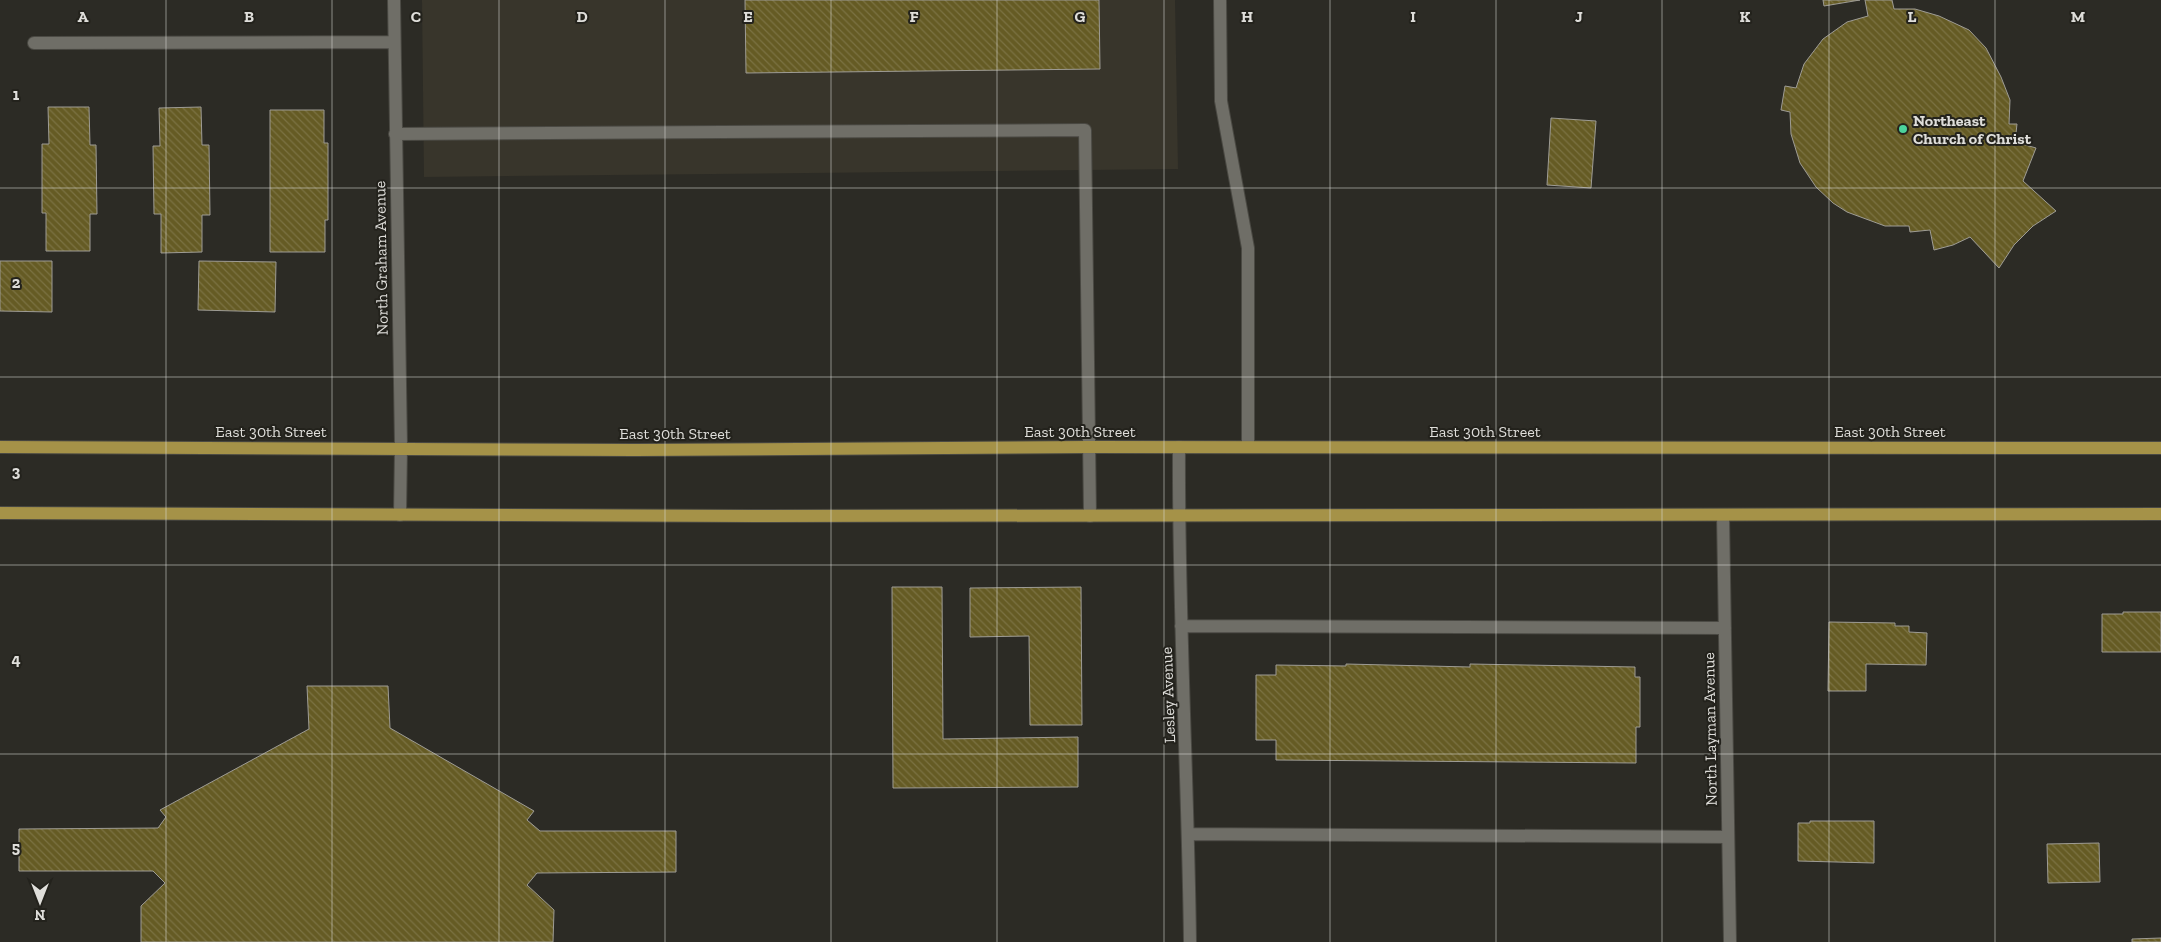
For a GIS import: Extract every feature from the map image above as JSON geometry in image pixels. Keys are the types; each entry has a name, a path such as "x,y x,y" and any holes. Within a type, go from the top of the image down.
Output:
{"main road":[{"name":"East 30th Street","path":"0,447 401,447 635,450 1089,447 2161,448"},
{"path":"0,513 1090,516 2161,514"}],"street":[{"name":"North Graham Avenue","path":"394,0 401,447 400,515"},
{"path":"1220,0 1221,101 1248,248 1248,447"},
{"path":"34,43 394,42"},
{"path":"395,134 1085,130 1090,516"},
{"name":"Lesley Avenue","path":"1179,447 1178,515 1190,942"},
{"name":"North Layman Avenue","path":"1723,515 1730,942"},
{"path":"1181,626 1725,628"},
{"path":"1188,834 1728,837"}],"shaded area":[{"path":"422,0 1175,0 1178,169 424,177"}],"building":[{"path":"745,0 1099,0 1100,69 746,73"},
{"path":"1823,0 1860,0 1824,6"},
{"name":"Northeast Church of Christ","path":"1865,0 1892,0 1894,9 1915,9 1939,16 1969,30 1986,48 2001,77 2010,100 2009,124 2017,124 2015,142 2036,148 2023,181 2056,211 2033,226 2014,245 1999,268 1970,237 1953,245 1934,250 1930,230 1910,232 1909,226 1885,226 1847,212 1833,203 1816,187 1800,163 1791,134 1790,112 1781,110 1785,86 1796,88 1804,64 1823,39 1847,22 1868,16"},
{"path":"48,107 89,107 90,145 96,145 97,214 90,214 90,251 46,251 46,213 42,213 42,144 49,144"},
{"path":"201,107 202,145 209,145 210,215 202,215 202,252 161,253 161,214 154,214 153,146 160,146 159,108"},
{"path":"270,110 324,110 324,143 328,143 328,220 325,220 325,252 270,252"},
{"path":"1551,118 1596,121 1591,188 1547,185"},
{"path":"0,261 52,261 52,312 0,311"},
{"path":"199,261 276,262 275,312 198,310"},
{"path":"892,587 942,587 943,739 1078,737 1078,787 893,788"},
{"path":"1081,587 1082,725 1030,725 1029,636 970,637 970,588"},
{"path":"2123,612 2161,612 2161,652 2102,652 2102,614 2123,614"},
{"path":"1829,622 1895,623 1895,626 1909,626 1909,632 1927,633 1926,665 1866,664 1866,691 1828,691"},
{"path":"1346,664 1470,667 1470,664 1635,667 1635,677 1640,677 1640,727 1636,727 1636,763 1276,760 1276,740 1256,740 1256,675 1276,675 1276,665 1346,666"},
{"path":"307,686 388,686 390,728 534,811 527,820 540,831 676,831 676,872 537,873 527,885 554,910 553,942 141,942 141,906 165,883 153,871 19,871 19,829 158,828 166,817 160,810 309,729"},
{"path":"1810,821 1874,821 1874,863 1798,861 1798,823 1810,823"},
{"path":"2099,843 2100,882 2048,883 2047,844"},
{"path":"2161,938 2161,942 2132,942 2132,939"}],"place":[{"name":"Northeast Church of Christ","path":"1903,129"}]}
